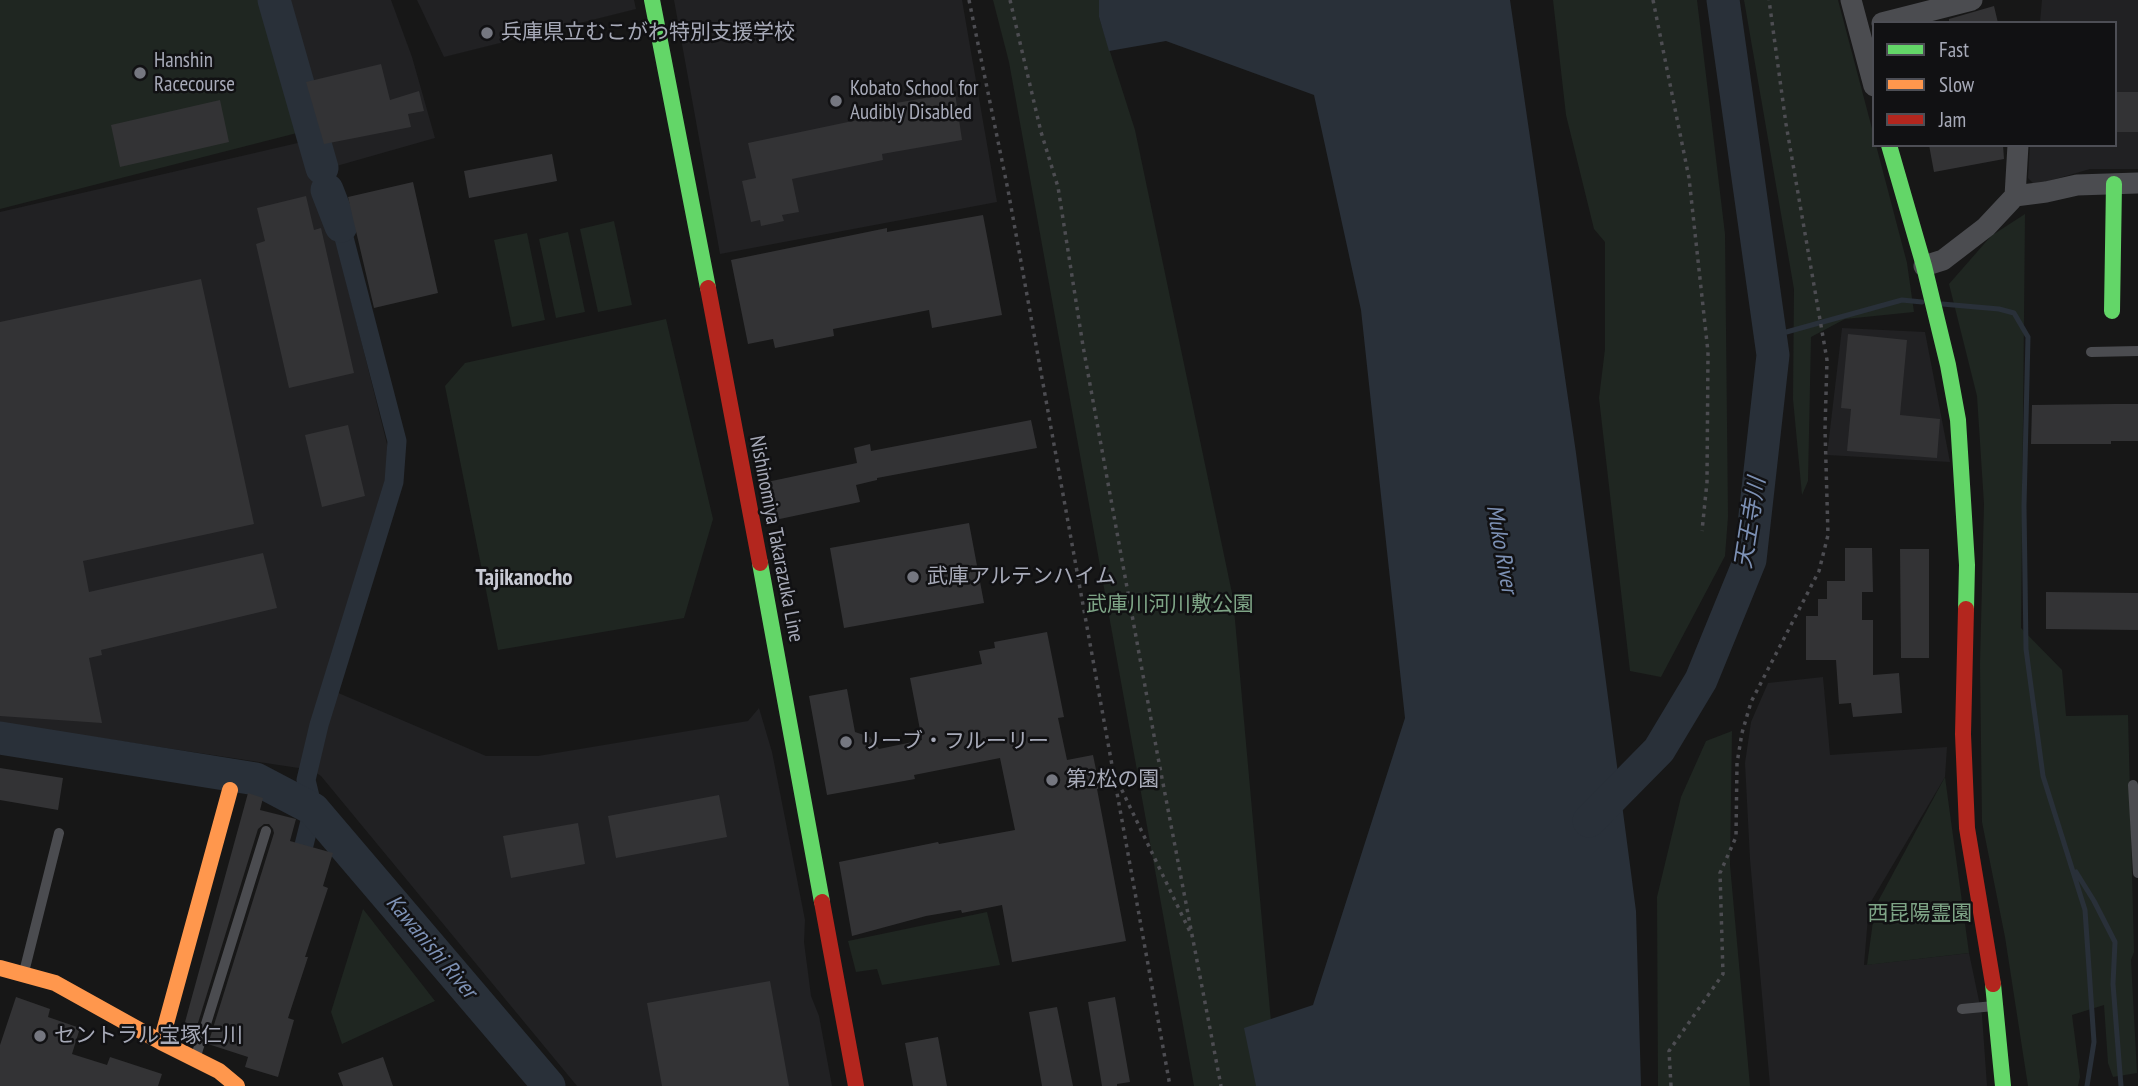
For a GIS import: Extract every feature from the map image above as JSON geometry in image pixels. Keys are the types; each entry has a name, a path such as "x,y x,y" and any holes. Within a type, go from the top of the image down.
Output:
{"street":[{"name":"Nishinomiya Takarazuka Line","path":"652,0 744,477 856,1086"},
{"path":"1851,0 1866,28 1872,72"},
{"path":"1890,21 1972,0"},
{"path":"1890,147 1924,266 1958,419 1966,541 1963,734 1967,828 1997,1006 2003,1086"},
{"path":"2015,196 2018,147"},
{"path":"1924,266 1943,260 1954,252 1986,227 2015,196 2077,185 2138,183"},
{"path":"2112,311 2114,184"},
{"path":"161,1042 230,790"},
{"path":"0,968 55,983 219,1071 237,1086"}],"lane":[{"path":"2091,352 2138,351"},
{"path":"2133,785 2138,873"},
{"path":"195,1059 266,831"},
{"path":"24,974 58,834"},
{"path":"1962,1009 1997,1006"}],"path":[{"path":"969,0 1008,190 1170,1086"},
{"path":"1010,0 1041,132 1058,187 1083,346 1127,589 1221,1086"},
{"path":"1653,0 1689,178 1708,352 1707,482 1702,531"},
{"path":"1671,1086 1669,1051 1723,974 1720,873 1736,837 1737,763 1742,733 1751,702 1819,571 1828,535 1825,429 1827,360 1786,124 1769,0"},
{"path":"1115,776 1195,941"}],"shaded area":[{"path":"263,0 391,0 412,57 435,138 326,169 288,35 274,39"},
{"name":"兵庫県立むこがわ特別支援学校","path":"417,0 634,0 636,9 444,57"},
{"name":"Kobato School for Audibly Disabled","path":"674,0 962,0 997,202 720,254"},
{"path":"2042,0 2138,0 2138,169 2090,169 2035,185 2028,178 2030,147 2117,147 2117,21 2040,21"},
{"path":"302,142 324,192 392,464 322,686 486,756 538,756 748,721 759,708 772,752 805,920 804,942 811,996 819,1016 832,1086 577,1086 321,776 312,770 0,723 0,212"},
{"path":"1842,328 1925,332 1950,462 1827,455"},
{"path":"1823,677 1830,755 1947,747 1945,777 1869,905 1864,965 1969,953 1982,1015 1987,1086 1770,1086 1750,859 1745,763 1751,722 1768,683"}],"green space":[{"name":"Hanshin Racecourse","path":"0,0 258,0 297,133 0,209"},
{"name":"武庫川河川敷公園","path":"993,0 1099,0 1099,17 1135,130 1233,598 1275,1086 1194,1086 1009,62"},
{"path":"1553,0 1697,0 1725,234 1728,517 1725,556 1661,677 1630,671 1599,398 1605,349 1605,242 1594,229 1566,115"},
{"path":"1744,0 1838,0 1872,128 1872,147 1877,147 1907,263 1914,312 1845,319 1811,337 1808,481 1802,495 1793,399 1794,289"},
{"path":"2025,214 2021,628 2062,670 2066,716 2128,715 2134,952 2131,960 2137,1073 2113,1077 2108,1063 2104,1005 2072,1015 2080,1077 2078,1086 2028,1086 2005,937 1982,822 1980,664 1984,504 1977,396 1949,284 1991,236"},
{"path":"614,221 632,305 598,312 580,229"},
{"path":"568,232 585,312 556,318 539,239"},
{"path":"527,233 545,320 512,327 494,240"},
{"path":"666,319 713,519 684,618 498,650 445,386 465,363"},
{"path":"1732,731 1730,865 1750,1086 1658,1086 1657,897 1681,797 1706,741"},
{"name":"西昆陽霊園","path":"1945,777 1969,953 1867,965 1875,907"},
{"path":"363,909 435,1001 342,1044 331,1012"},
{"path":"987,912 1000,965 882,985 877,969 856,972 848,941"}],"water":[{"name":"Muko River","path":"1099,0 1510,0 1576,453 1636,911 1641,1086 1256,1086 1244,1028 1313,1005 1405,718 1361,310 1314,95 1166,41 1109,51 1099,17"}],"building":[{"path":"1994,6 1998,21 1949,21"},
{"path":"381,64 390,100 419,91 424,111 408,114 411,127 324,144 306,82"},
{"path":"2117,92 2138,92 2138,132 2117,132"},
{"path":"955,93 962,140 882,154 883,160 792,179 799,212 782,215 784,221 761,226 760,220 751,222 742,181 756,178 748,143 886,114 884,105"},
{"path":"220,100 229,142 120,167 111,125"},
{"path":"1929,147 2003,147 2004,159 1934,172"},
{"path":"552,154 557,181 469,198 464,171"},
{"path":"413,182 438,293 374,308 348,197"},
{"path":"306,196 314,230 321,228 354,373 289,388 256,244 265,241 257,208"},
{"path":"983,215 1002,315 932,328 929,310 833,329 834,336 775,348 773,339 748,344 731,260 887,228 887,232"},
{"path":"201,279 254,524 83,561 89,592 263,553 277,608 101,650 102,655 89,658 102,723 0,716 0,322"},
{"path":"1848,334 1907,340 1900,415 1940,419 1937,458 1847,451 1851,409 1841,408"},
{"path":"2138,404 2138,441 2111,441 2111,444 2031,444 2032,405"},
{"path":"1031,420 1037,448 877,478 856,485 860,502 775,520 767,482 857,463 854,448 870,444 871,451"},
{"path":"348,425 365,496 322,507 305,435"},
{"name":"武庫アルテンハイム","path":"969,523 984,603 844,628 830,548"},
{"path":"1845,548 1872,548 1873,592 1862,592 1862,620 1873,620 1873,675 1899,673 1902,713 1853,717 1851,703 1839,704 1836,660 1806,660 1806,616 1818,616 1818,599 1827,599 1827,581 1845,581"},
{"path":"1900,549 1929,549 1929,658 1901,658"},
{"path":"2046,592 2138,593 2138,630 2046,629"},
{"path":"1047,632 1064,717 1058,718 1067,760 1093,755 1126,941 1012,962 1002,905 962,913 961,910 926,916 852,936 839,862 1015,830 1000,758 914,775 915,779 827,795 809,696 847,689 855,732 870,737 879,749 922,740 910,678 982,664 979,651 995,648 994,642"},
{"path":"0,768 63,778 58,810 0,800"},
{"path":"248,793 263,798 260,810 296,819 290,841 333,853 323,886 328,888 288,1018 294,1020 278,1077 245,1067 248,1057 208,1044 274,833 269,824 258,829 193,1039 182,1033"},
{"path":"719,795 727,837 616,858 608,816"},
{"path":"578,823 585,864 511,878 503,836"},
{"path":"770,981 789,1086 662,1086 647,1003"},
{"name":"セントラル宝塚仁川","path":"16,997 50,1009 48,1017 80,1028 72,1054 107,1065 110,1057 162,1074 158,1086 0,1086 0,1045"},
{"path":"1115,997 1130,1082 1117,1086 1102,1086 1088,1002"},
{"path":"1057,1007 1073,1086 1042,1086 1029,1012"},
{"path":"938,1037 947,1086 913,1086 905,1043"},
{"path":"383,1057 393,1086 343,1086 338,1073"}],"waterway":[{"path":"274,0 322,168"},
{"name":"天王寺川","path":"1589,821 1659,750 1701,680 1750,560 1773,355 1723,0"},
{"path":"327,190 341,226"},
{"path":"298,869 313,809 306,780 319,725 394,482 397,441 341,226"},
{"path":"1772,336 1902,300 1922,302"},
{"path":"1942,304 1999,309 2014,313 2028,337 2024,506 2026,649 2043,776 2085,910 2094,1042 2087,1086"},
{"name":"Kawanishi River","path":"0,738 256,779 313,809 549,1086"},
{"path":"2076,872 2115,942 2113,984 2121,1086"}],"traffic: fast":[{"path":"652,0 708,288"},
{"path":"1890,147 1924,266 1958,420 1967,565 1966,609"},
{"path":"2112,311 2114,184"},
{"path":"760,563 822,902"},
{"path":"1993,984 2003,1086"}],"traffic: slow":[{"path":"161,1042 230,790"},
{"path":"0,968 55,983 219,1071 237,1086"}],"traffic: jam":[{"path":"708,288 760,563"},
{"path":"1966,609 1963,734 1967,828 1993,984"},
{"path":"822,902 856,1086"}],"place":[{"name":"兵庫県立むこがわ特別支援学校","path":"487,33"},
{"name":"Hanshin Racecourse","path":"140,73"},
{"name":"Kobato School for Audibly Disabled","path":"836,101"},
{"name":"武庫アルテンハイム","path":"913,577"},
{"name":"リーブ・フルーリー","path":"846,742"},
{"name":"第2松の園","path":"1052,780"},
{"name":"セントラル宝塚仁川","path":"40,1036"}],"district":[{"name":"Tajikanocho","path":"524,578"}]}
